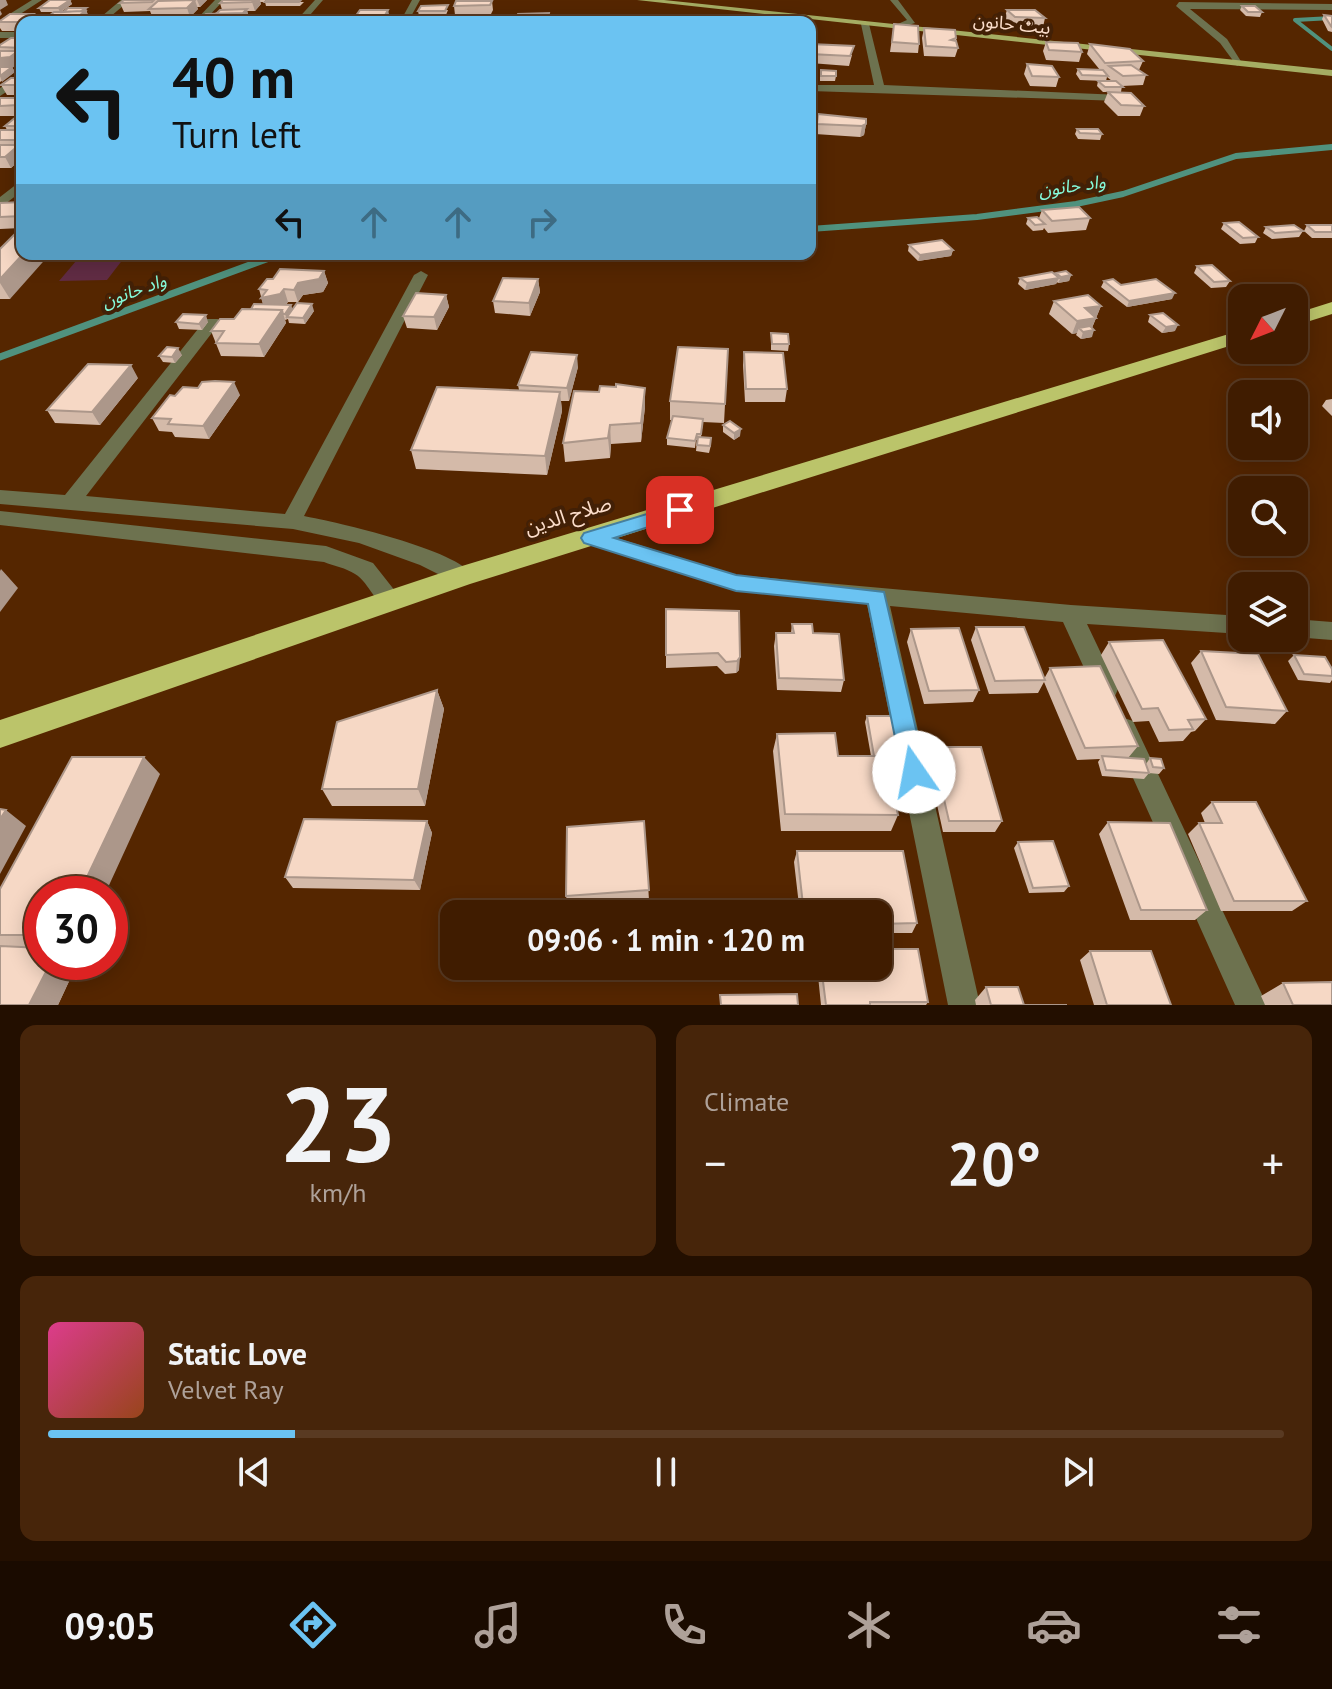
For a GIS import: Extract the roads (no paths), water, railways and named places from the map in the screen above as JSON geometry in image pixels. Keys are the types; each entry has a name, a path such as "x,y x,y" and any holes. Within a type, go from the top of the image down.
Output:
{"highway":[{"path":"1308,316 1332,308"},
{"name":"صلاح الدين","path":"2,734 462,576 1228,340"}],"main road":[{"name":"بيت حانون","path":"641,0 790,16"},
{"name":"بيت حانون","path":"706,0 1332,71"},
{"name":"بيت حانون","path":"816,19 1235,60"}],"street":[{"path":"0,24 38,0"},
{"path":"106,16 126,0"},
{"path":"204,16 220,0"},
{"path":"304,16 319,0"},
{"path":"894,0 912,21 896,28"},
{"path":"1178,3 1332,7"},
{"path":"1178,3 1224,41 1235,60"},
{"path":"865,24 880,88"},
{"path":"816,88 1121,98"},
{"path":"0,205 16,190"},
{"path":"292,520 421,275"},
{"path":"70,502 212,322"},
{"path":"0,497 292,520 383,541 425,556 462,576"},
{"path":"0,518 326,554 365,569 392,601"},
{"path":"591,538 736,583 1071,614 1228,624"},
{"path":"877,597 964,1005"},
{"path":"1071,614 1251,1005"},
{"path":"1308,629 1332,631"}],"waterway":[{"name":"واد حانون","path":"1332,18 1295,20 1332,49"},
{"name":"واد حانون","path":"816,229 977,217 1076,204 1123,194 1236,156 1332,147"},
{"name":"واد حانون","path":"0,357 264,260"}]}
